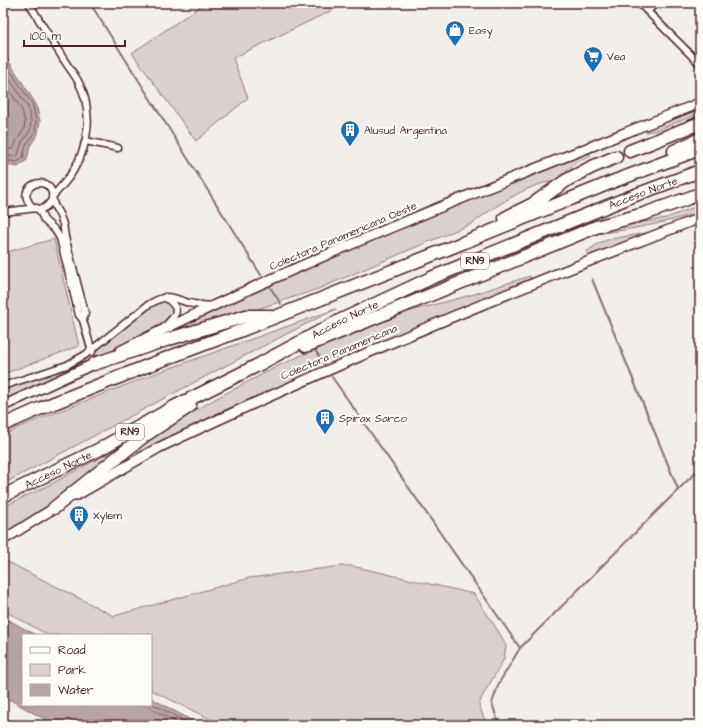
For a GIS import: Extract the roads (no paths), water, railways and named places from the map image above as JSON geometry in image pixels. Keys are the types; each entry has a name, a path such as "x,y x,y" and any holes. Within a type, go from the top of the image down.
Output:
{"highway":[{"path":"630,151 700,123"},
{"path":"612,182 700,139"},
{"name":"Acceso Norte","path":"3,425 39,408 237,332 612,182 700,149"},
{"path":"450,248 533,204 567,180 616,157"},
{"name":"Acceso Norte","path":"3,496 98,450 174,407 256,366 339,321 431,278 700,170"},
{"path":"54,508 144,436 256,366 385,315 596,227 644,214 700,194"},
{"path":"94,364 169,338 246,316 277,316"}],"street":[{"path":"3,212 44,208 49,204 73,172 86,141 88,127 84,97 78,81 29,3"},
{"path":"639,3 700,64"},
{"path":"648,11 656,3"},
{"name":"Colectora Panamericana Oeste","path":"3,406 94,364 211,306 320,257 700,103"},
{"path":"86,141 118,148"},
{"path":"16,211 24,204 26,194 30,186 38,183 56,187 63,184"},
{"path":"47,185 51,190 52,198 64,227 65,237 85,313 83,320"},
{"path":"26,198 30,205 38,209 44,220 55,230 60,238 79,315 83,320 92,352"},
{"name":"Colectora Panamericana","path":"3,540 54,508 158,448 274,393 372,350 617,250 700,218"},
{"path":"55,230 64,227"},
{"path":"162,330 174,318 176,311 174,304 165,297"},
{"path":"3,386 67,365 92,352 148,305 159,299 174,297 189,303 211,306"}],"water":[{"path":"3,52 36,104 40,121 38,134 30,146 27,160 18,167 3,164"},
{"path":"3,617 34,634 22,634 22,706 152,706 152,699 200,725 55,725 3,696"}],"waterway":[{"path":"90,3 261,275"},
{"path":"592,279 678,489"},
{"path":"270,287 281,304"},
{"path":"315,350 325,365"},
{"path":"332,377 520,648"},
{"path":"499,725 492,703 499,683 520,648 700,468"}],"place":[{"name":"Easy","path":"455,47"},
{"name":"Vea","path":"593,73"},
{"name":"Alusud Argentina","path":"350,147"},
{"name":"Spirax Sarco","path":"325,435"},
{"name":"Xylem","path":"79,532"}]}
